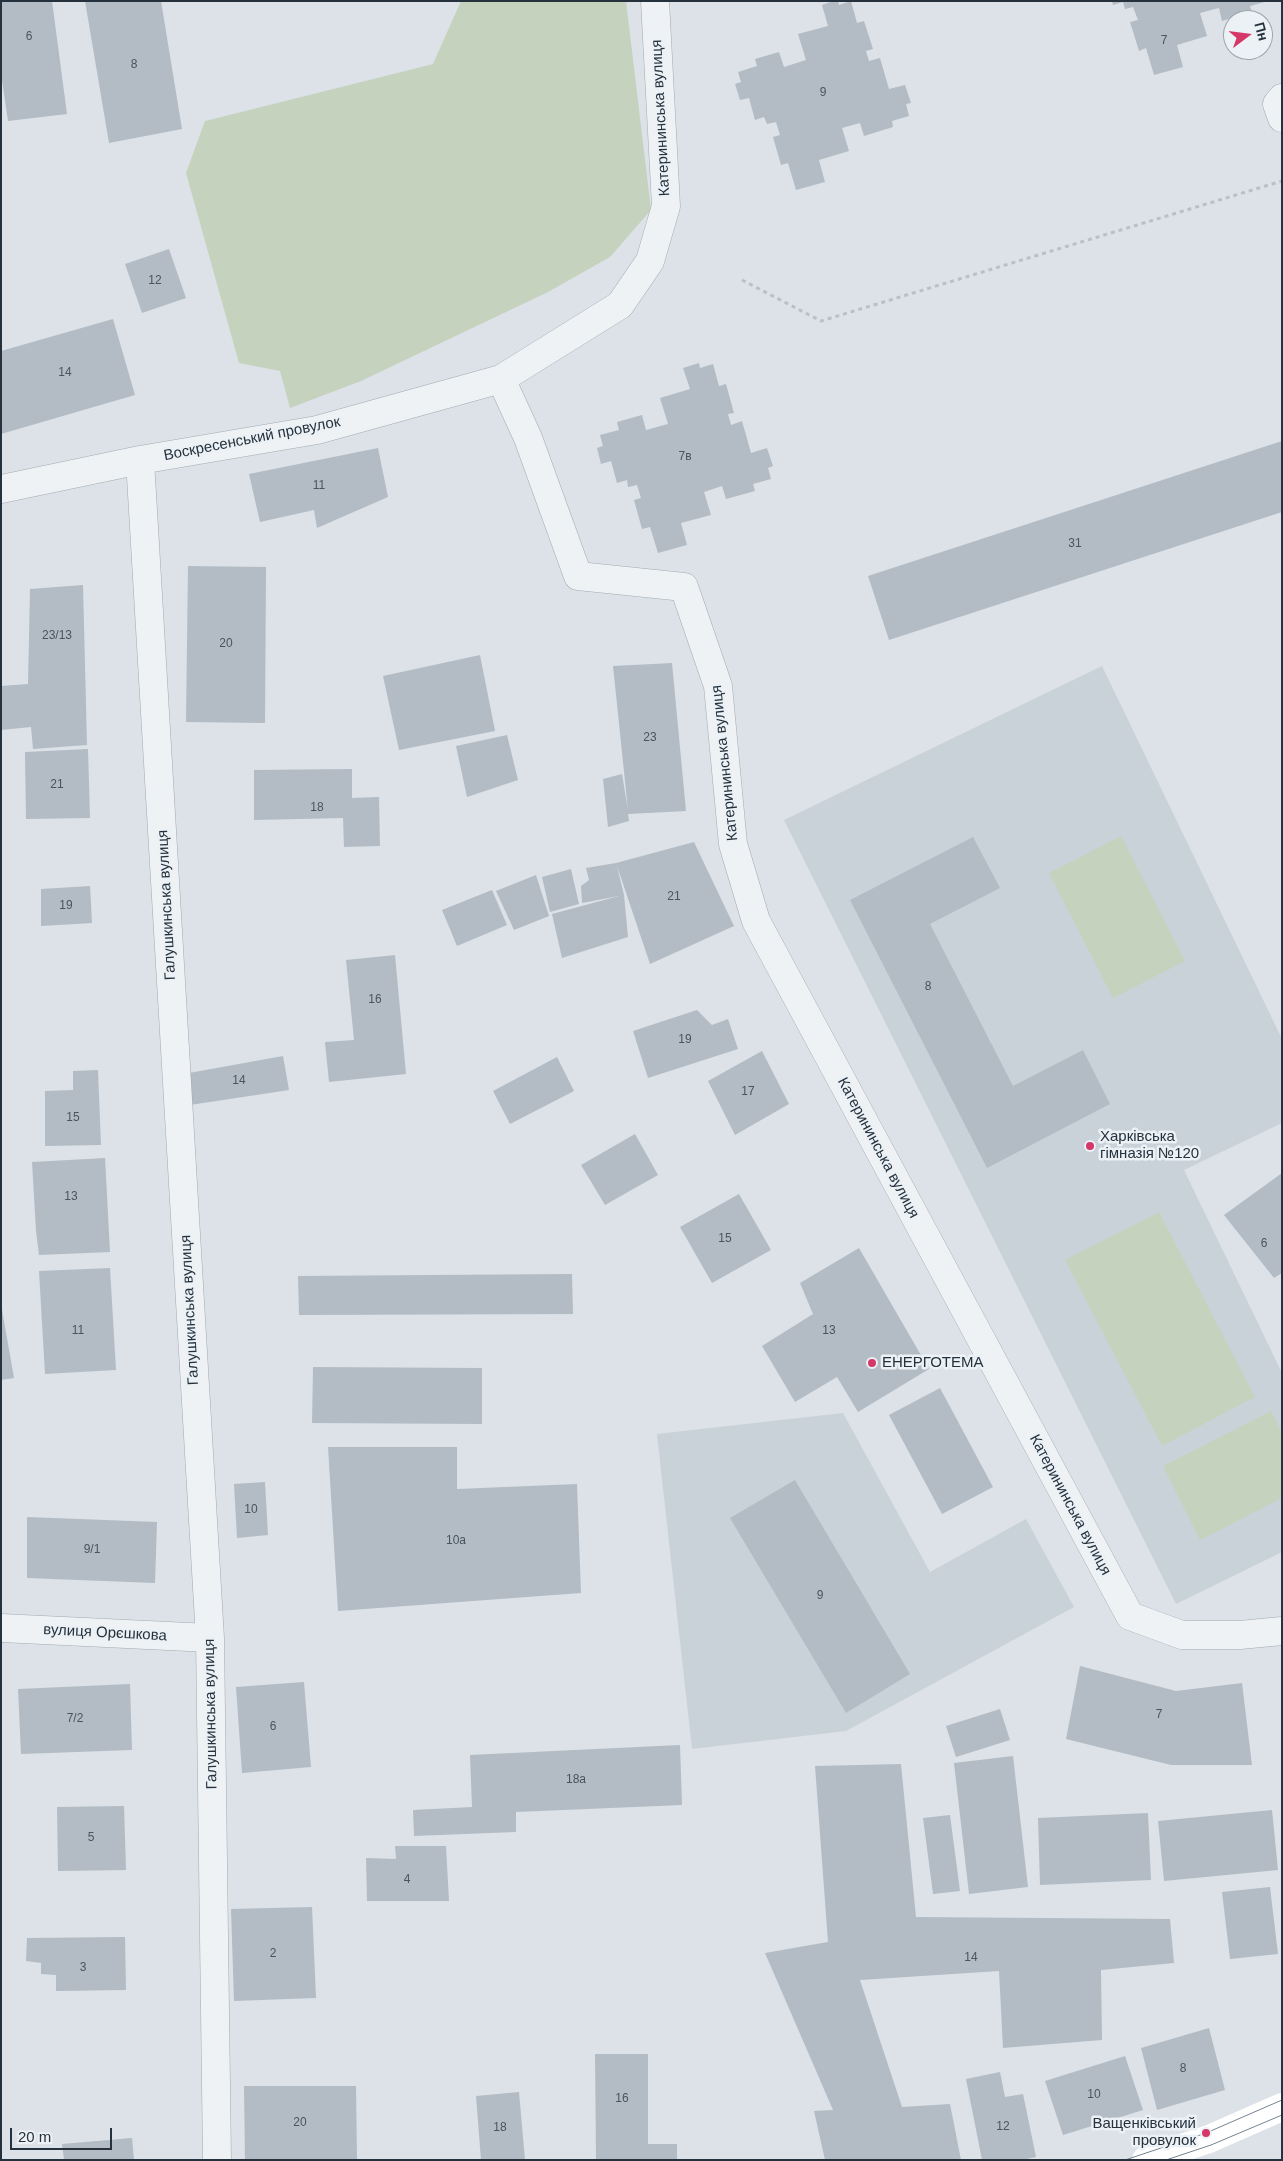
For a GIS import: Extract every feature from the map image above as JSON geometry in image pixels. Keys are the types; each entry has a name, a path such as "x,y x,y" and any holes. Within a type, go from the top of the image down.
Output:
{"main road":[{"path":"1146,2160 1209,2139 1282,2107"}],"street":[{"name":"Катерининська вулиця","path":"655,1 666,206 650,261 620,306 501,378 528,438 578,576 684,587 718,686 733,844 756,921 1130,1616 1182,1636 1240,1635 1282,1631"},
{"name":"Воскресенський провулок","path":"1,489 140,460 317,430 501,378"},
{"name":"Галушкинська вулиця","path":"140,460 210,1638 217,2160"},
{"name":"вулиця Орєшкова","path":"1,1628 210,1638"}],"path":[{"path":"742,280 821,321 1282,181"}],"shaded area":[{"name":"Харківська гімназія №120","path":"1102,666 1282,1039 1282,1123 1184,1170 1282,1373 1282,1552 1176,1604 784,820"},
{"path":"843,1413 930,1572 1026,1519 1074,1607 846,1731 692,1749 657,1434"}],"green space":[{"path":"461,1 626,1 651,210 610,257 548,292 361,381 290,408 280,371 239,363 186,173 205,121 433,64"},
{"path":"1121,836 1185,961 1113,998 1049,873"},
{"path":"1159,1212 1255,1397 1162,1446 1065,1260"},
{"path":"1271,1411 1282,1433 1282,1498 1200,1540 1163,1466"}],"building":[{"path":"1,1 52,1 67,114 8,121 1,73"},
{"path":"85,1 161,1 182,129 109,143"},
{"path":"838,1 839,5 851,1 857,23 864,21 873,49 866,51 869,61 880,58 889,89 905,85 911,103 906,104 909,116 892,121 893,127 864,136 860,123 842,128 849,151 819,160 825,182 796,190 788,163 781,165 773,137 780,135 776,122 767,124 764,117 755,120 749,98 740,100 735,84 741,82 738,72 757,66 755,59 779,52 784,67 806,60 798,34 828,26 822,5"},
{"path":"1112,1 1265,2 1250,6 1251,10 1223,10 1222,21 1219,8 1200,13 1207,36 1177,45 1183,67 1154,75 1146,48 1139,51 1130,22 1138,20 1133,7 1125,9 1123,2 1113,5"},
{"path":"169,249 186,298 142,313 125,264"},
{"path":"113,319 135,395 1,434 1,351"},
{"path":"699,363 700,368 713,364 719,386 726,384 734,413 728,414 731,425 742,421 751,453 767,448 773,466 768,468 771,479 753,484 755,491 726,499 722,486 704,492 711,515 681,523 687,545 658,553 650,527 642,529 634,500 641,498 637,485 628,487 627,480 617,483 611,461 601,464 597,448 603,446 600,435 619,430 617,422 642,415 646,430 668,424 660,398 690,389 683,368"},
{"path":"1282,441 1282,512 889,640 868,576"},
{"path":"378,448 388,497 317,528 314,510 260,522 249,474"},
{"path":"188,566 266,567 265,723 186,722"},
{"path":"83,585 87,745 33,749 31,727 1,730 1,686 28,684 30,589"},
{"path":"480,655 495,731 399,750 383,676"},
{"path":"672,663 686,811 628,814 629,821 608,827 603,779 622,774 628,810 613,666"},
{"path":"507,735 518,780 467,797 456,746"},
{"path":"88,749 90,818 26,819 25,752"},
{"path":"352,769 352,798 379,797 380,846 344,847 343,818 254,820 254,770"},
{"path":"973,837 1000,888 930,924 1013,1086 1083,1050 1110,1104 987,1168 850,900"},
{"path":"694,842 734,926 650,964 617,866 624,895 628,937 562,958 552,914 619,896 582,903 581,886 589,880 586,868 616,863"},
{"path":"571,869 579,904 550,912 542,877"},
{"path":"536,875 549,916 514,930 496,891"},
{"path":"90,886 92,923 41,926 41,889"},
{"path":"492,890 507,925 457,946 442,910"},
{"path":"395,955 406,1074 329,1082 325,1042 354,1040 346,960"},
{"path":"697,1010 712,1025 728,1019 738,1049 648,1078 633,1031"},
{"path":"762,1051 789,1104 735,1135 708,1081"},
{"path":"283,1056 289,1090 190,1105 189,1073"},
{"path":"557,1057 574,1091 510,1124 493,1091"},
{"path":"98,1070 101,1145 45,1146 45,1091 73,1090 73,1071"},
{"path":"635,1134 658,1175 605,1205 581,1165"},
{"path":"105,1158 110,1252 39,1255 32,1162"},
{"path":"1282,1173 1282,1273 1274,1278 1224,1215"},
{"path":"739,1194 771,1250 712,1283 680,1227"},
{"path":"859,1248 929,1369 858,1412 837,1377 795,1402 762,1346 813,1314 800,1283"},
{"path":"110,1268 116,1370 45,1374 39,1271"},
{"path":"572,1274 573,1314 299,1315 298,1276"},
{"path":"1,1304 14,1378 1,1380"},
{"path":"313,1367 482,1368 482,1424 312,1423"},
{"path":"940,1388 993,1487 942,1514 889,1415"},
{"path":"328,1447 457,1447 457,1489 577,1484 581,1593 338,1611"},
{"path":"795,1480 910,1674 846,1713 730,1518"},
{"path":"265,1482 268,1535 237,1538 234,1484"},
{"path":"27,1517 157,1522 155,1583 27,1578"},
{"path":"1080,1666 1176,1691 1242,1683 1252,1765 1171,1765 1066,1739"},
{"path":"304,1682 311,1767 242,1773 236,1687"},
{"path":"130,1684 132,1750 21,1754 18,1689"},
{"path":"1000,1709 1010,1740 956,1757 946,1726"},
{"path":"680,1745 682,1805 516,1812 516,1832 414,1836 413,1810 472,1807 470,1755"},
{"path":"1013,1756 1028,1887 969,1894 954,1763"},
{"path":"901,1764 916,1917 1170,1919 1174,1963 1101,1970 1102,2040 1003,2048 999,1971 860,1980 902,2107 950,2104 961,2160 825,2160 814,2111 833,2110 765,1953 828,1942 815,1766"},
{"path":"124,1806 126,1870 58,1871 57,1807"},
{"path":"1272,1810 1278,1870 1164,1881 1158,1821"},
{"path":"1148,1813 1151,1880 1040,1885 1038,1818"},
{"path":"950,1815 960,1891 933,1894 923,1818"},
{"path":"395,1846 446,1846 449,1901 367,1901 366,1858 396,1859"},
{"path":"1270,1887 1278,1954 1230,1959 1222,1892"},
{"path":"312,1907 316,1998 234,2001 231,1909"},
{"path":"125,1937 126,1990 56,1991 56,1975 41,1974 41,1963 26,1961 27,1938"},
{"path":"1209,2028 1225,2090 1157,2110 1141,2048"},
{"path":"595,2054 648,2054 648,2144 677,2144 677,2160 596,2160"},
{"path":"1125,2056 1143,2110 1063,2135 1045,2081"},
{"path":"1000,2072 1005,2097 1023,2094 1036,2157 1022,2160 982,2160 966,2079"},
{"path":"244,2086 356,2086 357,2160 245,2160"},
{"path":"519,2092 525,2160 481,2160 476,2096"},
{"path":"132,2138 134,2160 64,2160 62,2144"}],"tram line":[{"path":"1125,2160 1206,2133 1282,2100"},
{"path":"1166,2160 1211,2145 1282,2115"}],"place":[{"name":"Харківська гімназія №120","path":"1090,1146"},
{"name":"ЕНЕРГОТЕМА","path":"872,1363"},
{"name":"Ващенківський провулок","path":"1206,2133"}]}
